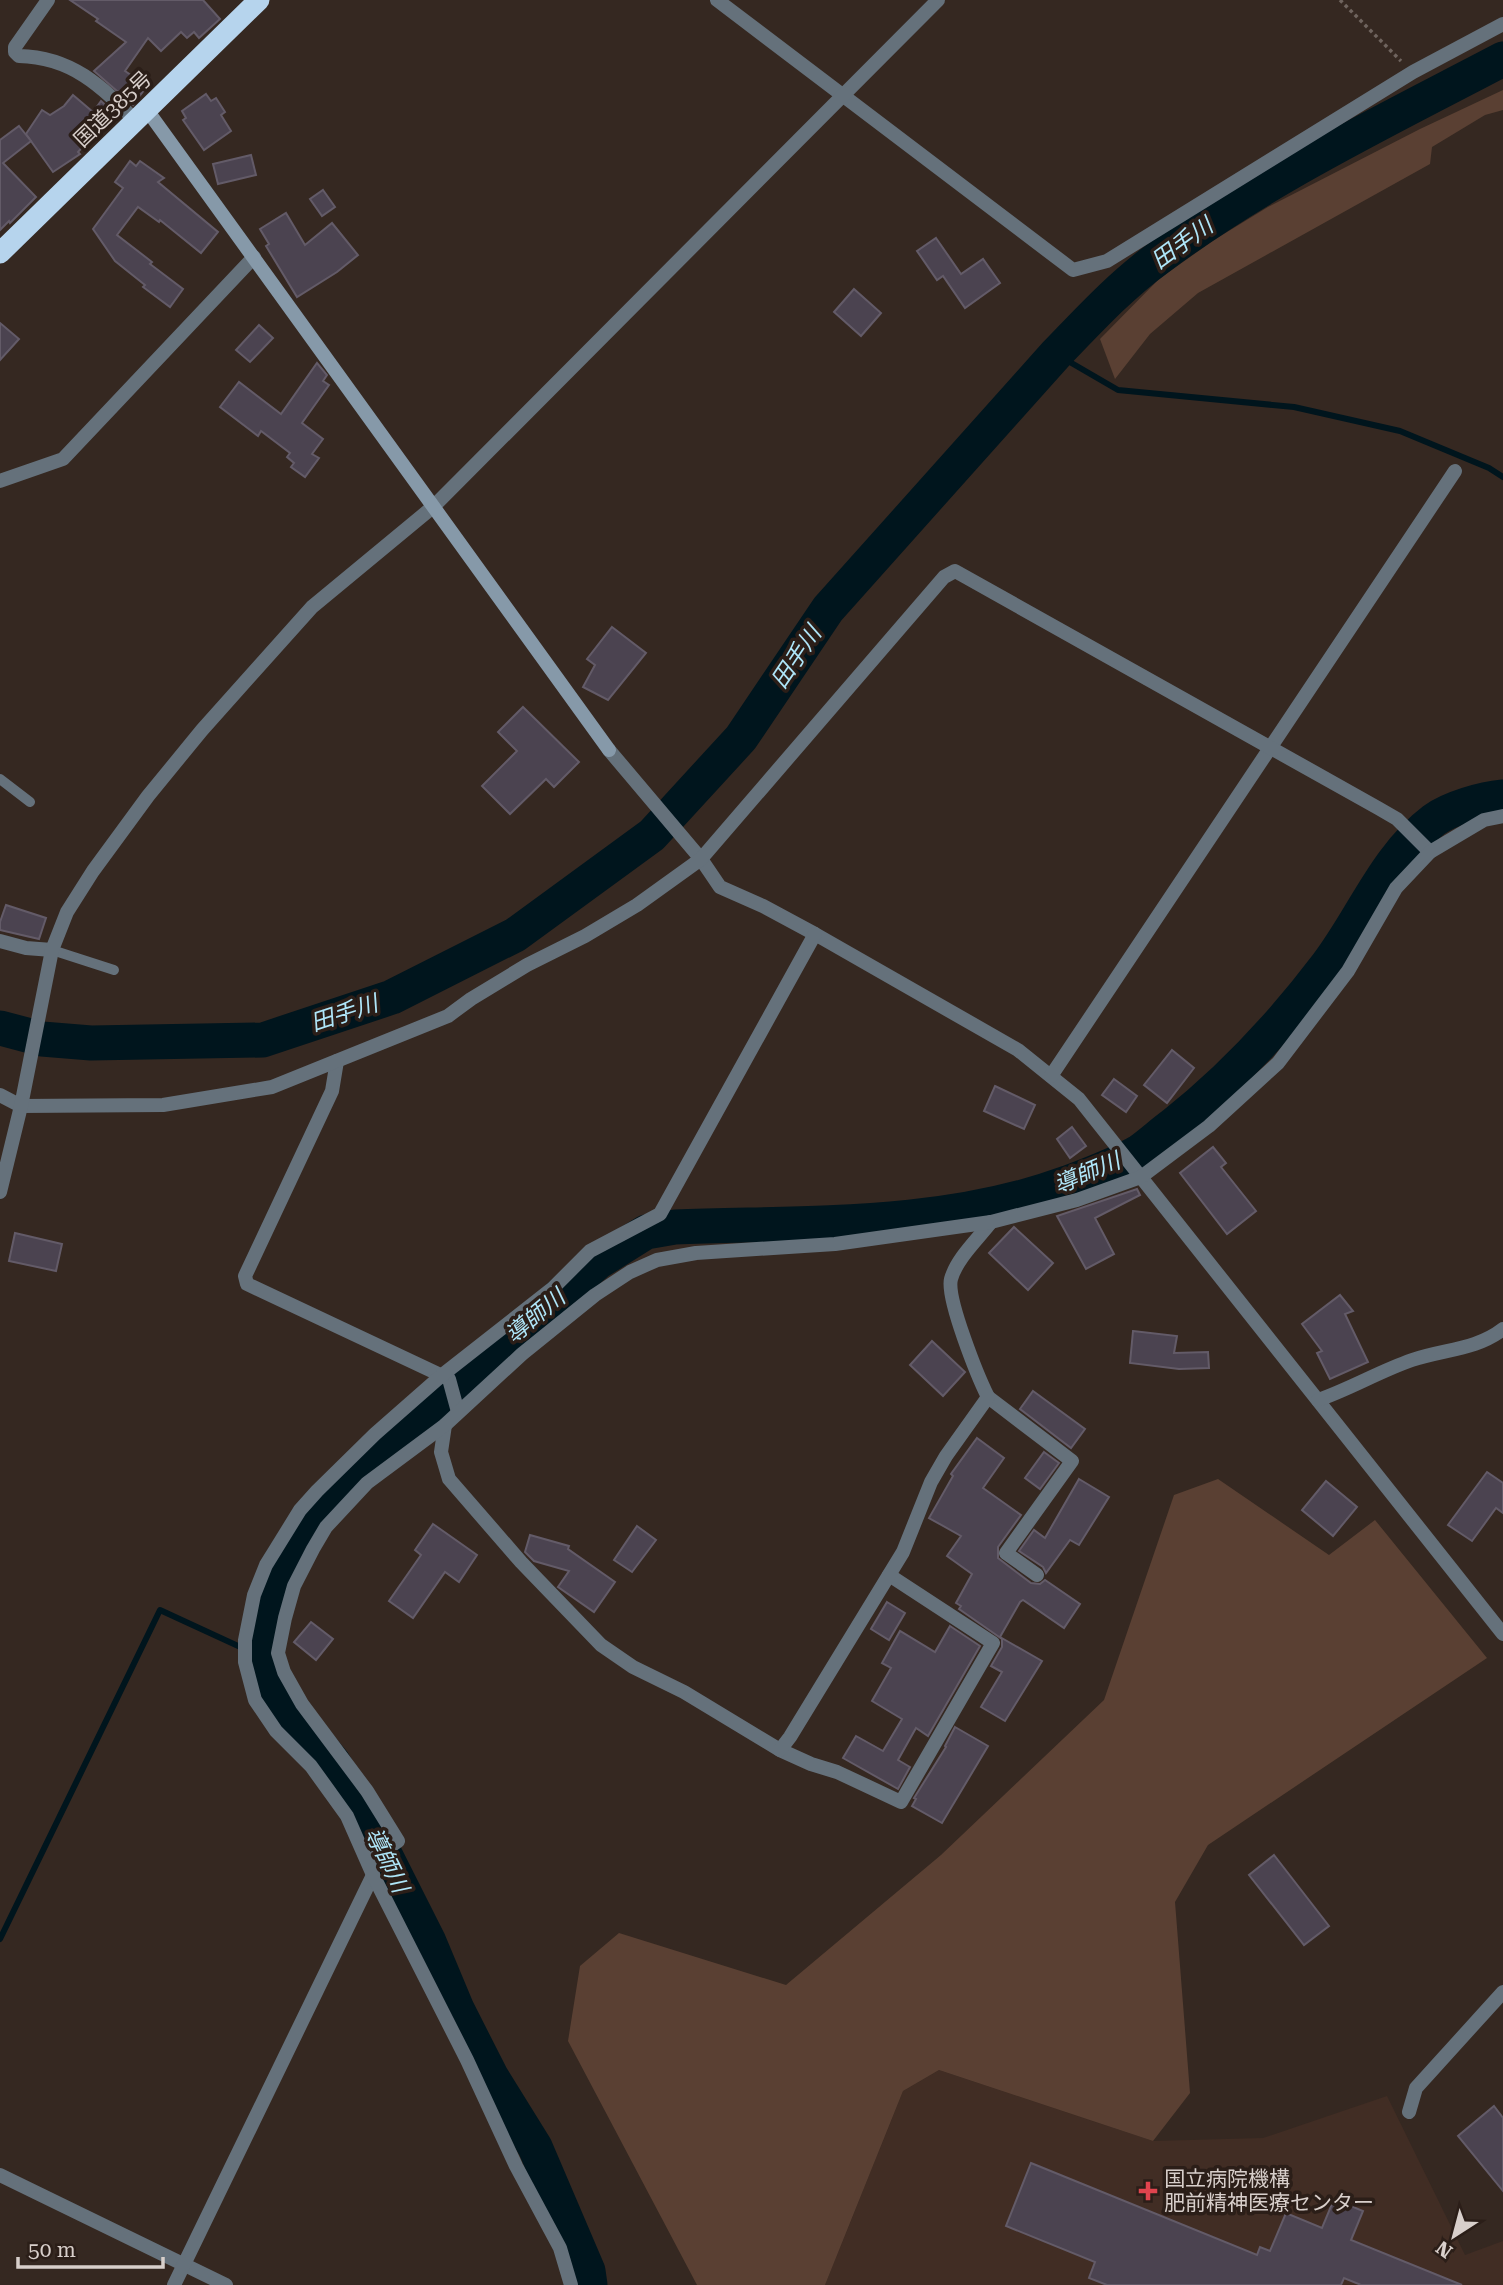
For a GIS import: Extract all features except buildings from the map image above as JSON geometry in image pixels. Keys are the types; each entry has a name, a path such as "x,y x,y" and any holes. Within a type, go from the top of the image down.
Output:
{"highway":[{"name":"国道385号","path":"0,253 142,115 250,3"}],"street":[{"path":"48,0 15,47 15,52 19,56 36,57 80,71 142,115 254,257 609,751 701,859 720,887 816,934 1018,1050 1079,1099 1503,1634"},
{"path":"718,0 1073,270 1107,261 1413,72 1503,24"},
{"path":"0,1192 52,955 67,912 93,871 148,796 202,730 312,607 434,506 938,0"},
{"path":"0,481 63,459 254,257"},
{"path":"1051,1076 1455,471"},
{"path":"0,1095 22,1100 163,1105 272,1087 449,1016 471,999 527,965 585,936 637,905 701,859 944,577 955,571 1397,819 1430,852"},
{"path":"174,2285 371,1868 398,1841 367,1791 302,1704 284,1672 278,1653 294,1586 326,1527 367,1483 445,1425 522,1354 595,1295 630,1272 657,1260 696,1253 835,1244 991,1222 1077,1200 1142,1177 1209,1126 1278,1063 1348,971 1396,888 1430,852 1484,820 1503,816"},
{"path":"571,2285 554,2238 516,2166 347,1816 328,1787 276,1731 255,1700 245,1662 245,1640 254,1595 266,1565 300,1510 375,1434 553,1288 590,1251 660,1214 816,934"},
{"path":"0,941 52,955"},
{"path":"337,1061 332,1091 245,1276 247,1284 445,1377 458,1412"},
{"path":"991,1222 956,1266 950,1282 951,1298 988,1398 1072,1461 1006,1553 1037,1575"},
{"path":"1318,1400 1348,1390 1413,1360 1466,1348 1491,1338 1503,1329"},
{"path":"779,1750 790,1737 903,1552 931,1482 946,1456 988,1398"},
{"path":"445,1425 441,1452 449,1479 521,1562 601,1645 633,1667 694,1698 779,1750 837,1772 901,1802 993,1643 889,1576"},
{"path":"1409,2112 1416,2088 1503,1992"},
{"path":"0,2175 226,2285"}],"lane":[{"path":"0,779 30,802"},
{"path":"52,955 114,970"}],"path":[{"path":"1340,0 1413,72"}],"shaded area":[{"path":"1503,90 1503,110 1485,115 1432,147 1430,164 1198,293 1150,334 1115,379 1100,339 1159,279 1214,240 1268,207"},
{"path":"1218,1479 1329,1555 1375,1520 1487,1658 1208,1845 1175,1902 1190,2093 1153,2141 939,2070 903,2091 825,2285 697,2285 568,2041 580,1966 619,1933 786,1985 941,1855 1104,1700 1174,1495"},
{"name":"国立病院機構 肥前精神医療センター","path":"939,2070 1153,2141 1263,2138 1387,2096 1465,2255 1503,2241 1503,2285 825,2285 903,2091"}],"waterway":[{"name":"田手川","path":"0,1028 42,1039 91,1043 263,1040 392,997 515,935 652,835 741,738 828,609 1056,354 1130,281 1198,230 1282,177 1503,59"},
{"path":"1056,354 1118,390 1294,407 1400,431 1489,468 1503,477"},
{"name":"導師川","path":"590,2285 588,2271 535,2147 491,2076 457,2009 429,1942 367,1819 333,1762 282,1701 262,1657 264,1615 270,1585 283,1558 304,1525 339,1489 400,1437 438,1399 492,1356 598,1262 646,1232 675,1227 873,1220 971,1209 1067,1183 1140,1151 1215,1089 1293,1008 1340,947 1388,870 1417,835 1434,820 1458,808 1503,797"},
{"path":"0,1939 160,1610 262,1657"}],"place":[{"name":"国立病院機構 肥前精神医療センター","path":"1148,2191"}]}
